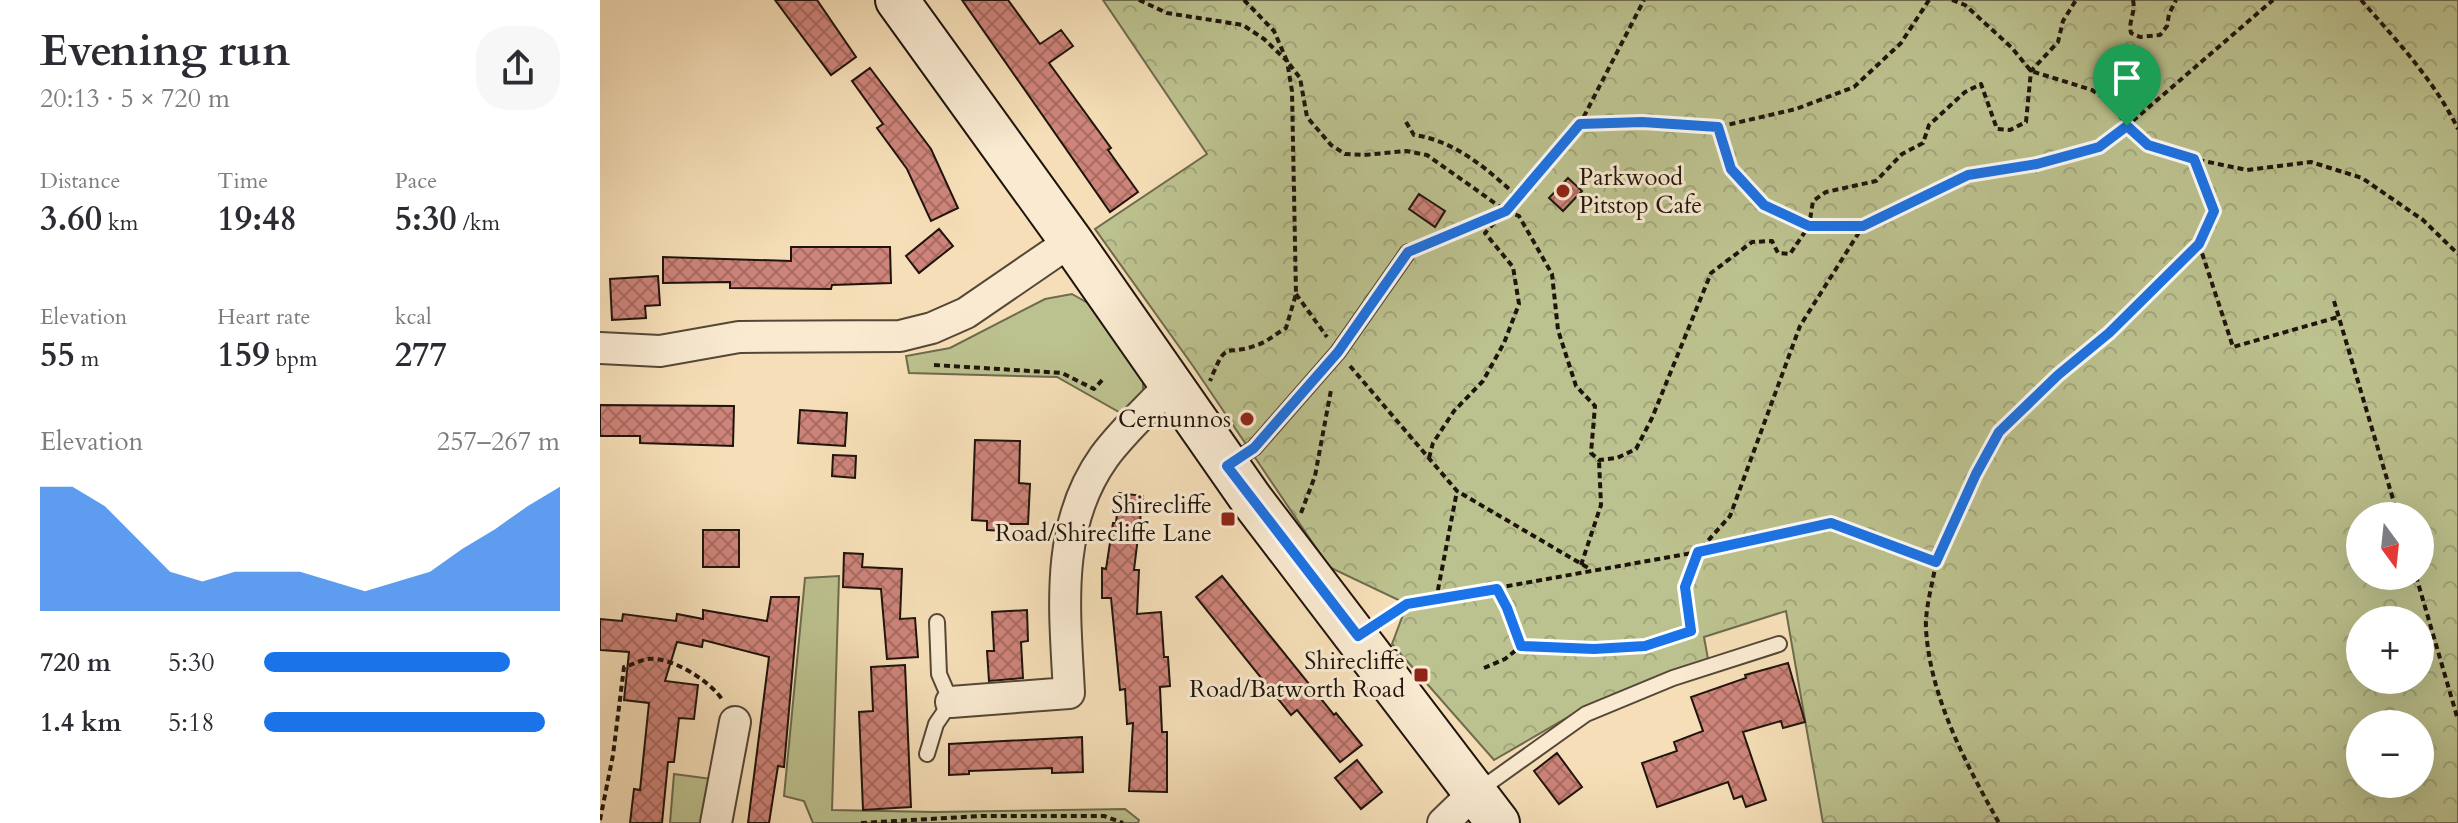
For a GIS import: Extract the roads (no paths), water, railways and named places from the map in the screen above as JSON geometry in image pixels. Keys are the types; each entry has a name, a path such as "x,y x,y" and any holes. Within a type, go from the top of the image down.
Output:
{"street":[{"path":"897,0 1071,241 1227,466 1486,808 1443,823"},
{"path":"600,348 660,351 739,337 900,336 932,328 966,313 1071,241"},
{"path":"951,702 1069,693 1064,595 1067,552 1076,508 1105,456 1178,395"},
{"path":"716,823 735,722"}],"lane":[{"path":"1227,466 1254,448 1338,352 1408,252"},
{"path":"927,754 936,724 951,702 939,674 937,622"},
{"path":"1486,808 1586,714 1673,678 1779,644"}],"place":[{"name":"Parkwood Pitstop Cafe","path":"1563,191"},
{"name":"Cernunnos","path":"1247,419"},
{"name":"Shirecliffe Road/Shirecliffe Lane","path":"1228,519"},
{"name":"Shirecliffe Road/Batworth Road","path":"1421,675"}]}
